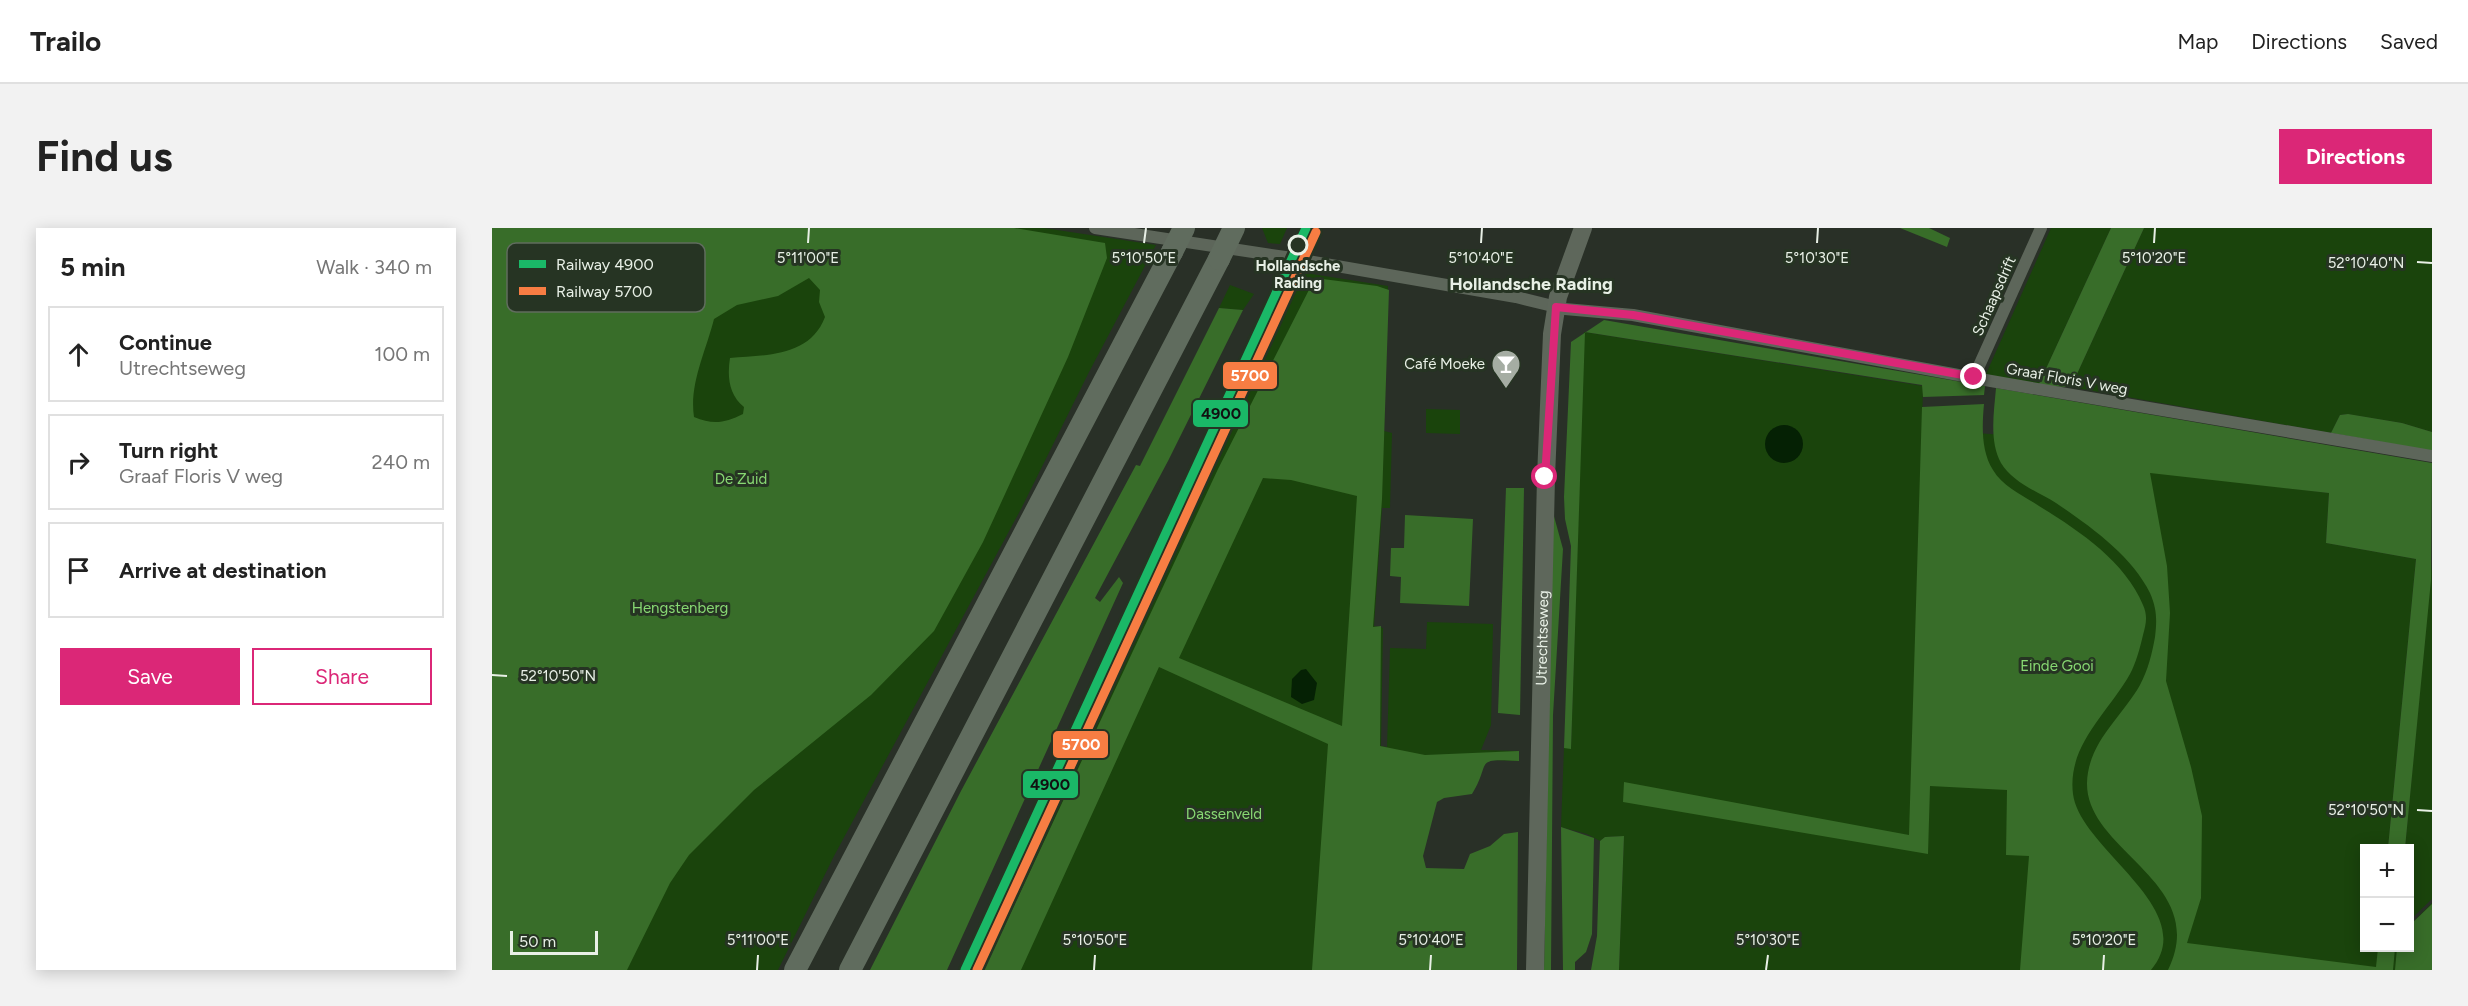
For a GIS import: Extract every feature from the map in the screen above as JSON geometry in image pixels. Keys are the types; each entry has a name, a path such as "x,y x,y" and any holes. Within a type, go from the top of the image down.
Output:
{"highway":[{"path":"795,970 1158,283 1184,228"},
{"path":"850,970 1198,302 1234,228"}],"main road":[{"name":"Utrechtseweg","path":"1535,970 1545,477 1556,307 1583,228"}],"street":[{"name":"Graaf Floris V weg","path":"1095,228 1143,231 1509,296 1556,307 1633,315 2432,456"},
{"name":"Schaapsdrift","path":"1974,377 2041,228"}],"green space":[{"name":"Hengstenberg","path":"492,228 1044,228 1156,245 1088,374 1021,509 834,856 778,970 492,970"},
{"name":"Hengstenberg","path":"492,228 1014,228 1105,243 1107,258 1068,357 983,542 934,631 871,695 754,790 689,855 670,883 627,970 492,970","holes":["809,278 820,290 819,302 825,317 818,330 798,347 771,354 730,358 730,385 735,397 744,407 743,414 719,422 694,417 696,380 714,319 737,305 778,296"]},
{"path":"1262,228 1287,228 1280,244 1268,243"},
{"path":"1900,228 1929,228 1950,238 1947,247"},
{"path":"2051,228 2111,228 2038,386 1986,374"},
{"path":"2111,228 2144,228 2071,387 2038,386"},
{"path":"2144,228 2432,228 2432,432 2402,423 2347,414 2340,415 2331,433 2071,387"},
{"name":"Dassenveld","path":"1299,272 1388,286 1384,431 1392,433 1390,508 1382,508 1374,626 1383,628 1381,746 1387,747 1390,648 1426,649 1427,622 1493,624 1491,725 1481,750 1519,751 1519,761 1382,756 1379,868 1517,970 981,970"},
{"path":"1315,278 1377,286 1389,290 1382,499 1373,627 1381,626 1380,746 1425,755 1519,751 1519,761 1495,760 1485,764 1472,794 1444,798 1437,802 1423,856 1426,868 1464,869 1470,854 1490,846 1504,834 1518,832 1517,970 1312,970 1328,744 1159,667 1021,970 984,970 1218,469","holes":["1263,478 1291,480 1357,496 1342,726 1179,658"]},
{"path":"1230,285 1254,294 1243,310 1219,308"},
{"path":"1219,308 1243,310 1168,461 1095,598 1100,602 1119,577 1123,583 947,970 870,970 961,791 1136,465 1140,466"},
{"path":"1604,320 1985,386 1984,395 1923,397 1922,385 1586,332"},
{"name":"Einde Gooi","path":"1584,332 1923,386 1922,429 2046,438 2195,477 2329,493 2326,543 2416,559 2388,844 2360,844 2360,952 2414,952 2414,921 2432,903 2432,970 1619,970 1624,836 1605,837 1600,841 1587,834 1561,827 1564,748 1571,748"},
{"path":"1585,333 1571,749 1564,748 1571,546 1565,519 1564,497 1571,342"},
{"path":"1996,388 2432,463 2431,580 2405,844 2388,844 2416,559 2326,543 2329,493 2150,473 2167,566 2170,613 2166,681 2191,767 2202,816 2201,898 2187,943 2376,967 2378,952 2395,952 2393,970 2168,970 2177,940 2173,913 2161,890 2105,829 2092,807 2087,783 2089,768 2099,742 2133,697 2145,674 2155,637 2154,604 2142,579 2109,543 2069,512 2018,481 2006,470 1995,445"},
{"name":"Einde Gooi","path":"1984,404 1984,447 1989,463 1997,476 2014,491 2069,525 2099,548 2125,574 2145,609 2145,627 2134,665 2083,745 2076,760 2073,794 2080,815 2095,837 2151,902 2161,925 2163,947 2151,970 2020,970 2029,856 2006,855 2007,790 1930,786 1928,854 1623,802 1624,782 1909,835 1922,407"},
{"path":"1426,409 1460,410 1460,434 1426,433"},
{"path":"2348,414 2402,423 2432,432 2432,451 2331,433 2340,415"},
{"path":"1506,488 1524,488 1520,715 1498,713"},
{"path":"1552,509 1563,549 1553,715 1551,970 1544,970"},
{"path":"1405,515 1473,519 1469,606 1400,603 1401,577 1390,576 1391,548 1404,548"},
{"path":"2432,562 2432,899 2414,916 2414,844 2405,844"},
{"path":"1561,827 1594,838 1592,934 1586,952 1575,962 1575,970 1563,970"},
{"path":"1624,836 1619,970 1591,970 1597,936 1600,841 1605,837"},
{"path":"2432,904 2432,970 2395,970 2397,952 2414,952 2414,921"}],"shaded area":[{"path":"1784,425 1798,430 1803,444 1798,458 1784,463 1770,458 1765,444 1770,430"},
{"path":"1306,669 1317,683 1314,700 1302,704 1291,697 1292,679 1301,670"}],"rail line":[{"name":"4900","path":"965,970 1306,228"},
{"name":"5700","path":"977,970 1316,232"}],"place":[{"name":"Hollandsche Rading","path":"1298,245"},
{"name":"Café Moeke","path":"1506,390"}],"district":[{"name":"Hollandsche Rading","path":"1531,284"}],"route":[{"path":"1545,477 1552,334 1556,307 1633,315 1974,377"}],"park label":[{"name":"De Zuid","path":"741,479"}]}
